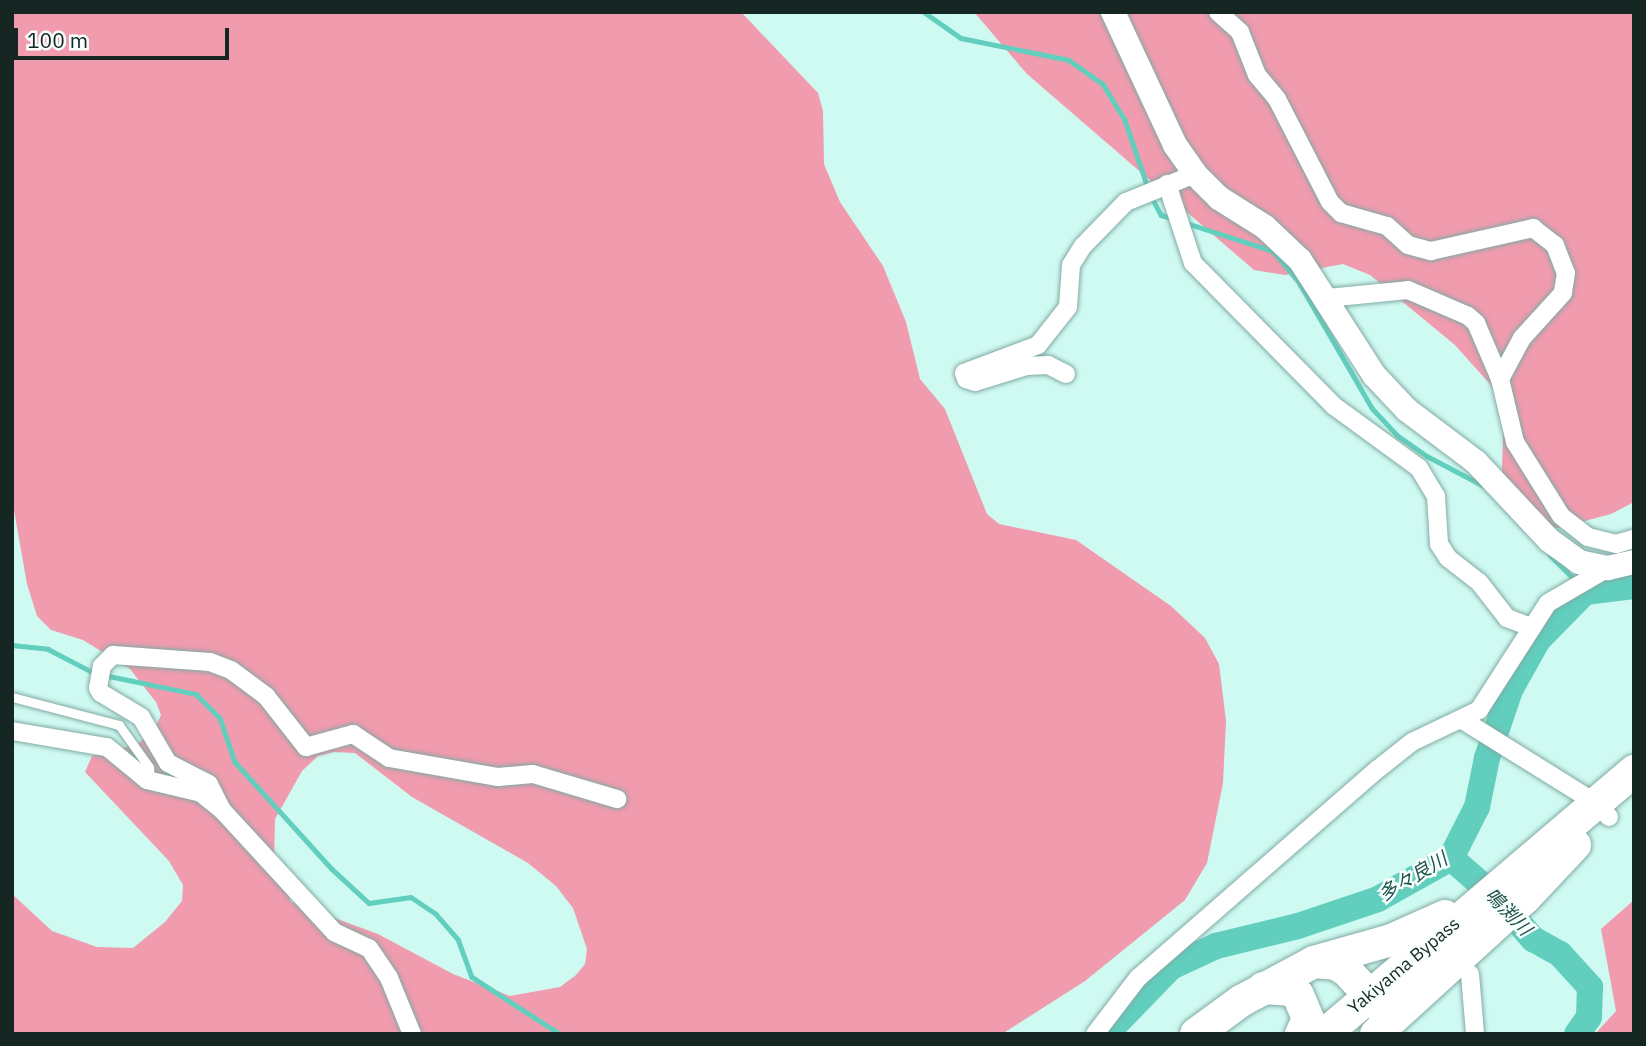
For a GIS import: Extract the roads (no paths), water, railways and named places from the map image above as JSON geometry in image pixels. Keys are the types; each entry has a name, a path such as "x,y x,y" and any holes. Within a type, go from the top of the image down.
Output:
{"highway":[{"path":"1196,1034 1263,988 1314,962 1414,932 1436,923 1466,900 1505,900 1602,810 1634,771"},
{"path":"1602,810 1634,796"},
{"name":"Yakiyama Bypass","path":"1346,1034 1384,1018 1505,900 1565,853 1602,810"},
{"path":"1314,962 1336,964 1384,1018"},
{"path":"1263,988 1290,990 1298,995 1308,1019 1301,1034"},
{"name":"Yakiyama Bypass","path":"1325,1034 1384,1018"}],"street":[{"path":"1113,12 1175,145 1195,174 1219,198 1274,235 1300,260 1327,298 1374,375 1407,410 1476,462 1549,540 1598,573"},
{"path":"1218,12 1240,32 1257,75 1277,99 1331,202 1341,213 1387,226 1408,245 1431,251 1533,228 1555,245 1566,273 1563,293 1522,338 1500,379"},
{"path":"1066,374 1048,365 1027,366 975,382 966,379 964,373 1038,345 1068,307 1071,265 1083,246 1126,202 1195,174"},
{"path":"1167,184 1185,248 1193,263 1270,345 1334,406 1419,468 1436,496 1439,544 1448,558 1479,582 1507,618 1530,627"},
{"path":"1327,298 1408,290 1468,316 1476,323 1500,379 1515,442 1561,516 1588,537 1616,544 1634,539"},
{"path":"1096,1034 1138,978 1293,840 1412,742 1479,710 1530,627 1563,592 1598,573 1634,562"},
{"path":"222,810 209,784 168,763 141,716 98,688 102,666 113,655 210,662 266,696 306,747 353,734 389,758 498,777 533,775 617,799"},
{"path":"1461,719 1602,810"},
{"path":"12,731 107,747 150,780 201,793 222,810 334,932 369,948 389,978 412,1034"},
{"path":"1470,974 1475,1034"}],"lane":[{"path":"12,697 119,725 149,767 150,780"}],"waterway":[{"path":"924,12 961,38 1069,60 1103,84 1125,120 1148,188"},
{"path":"1151,196 1161,215 1172,218"},
{"path":"1183,222 1273,251 1299,282 1372,408 1397,435 1427,456 1484,486"},
{"path":"1550,555 1576,581"},
{"name":"多々良川","path":"1106,1034 1171,967 1216,946 1298,926 1378,899 1451,858 1477,807 1487,758 1510,690 1538,640 1585,592 1634,586"},
{"path":"12,645 48,649 96,674"},
{"path":"104,675 196,694 220,718 235,762 332,869 369,903 411,897 436,914 458,939 472,977 560,1034"},
{"name":"鳴渕川","path":"1451,858 1499,900 1533,939 1560,954 1590,987 1589,1017 1577,1034"}]}
